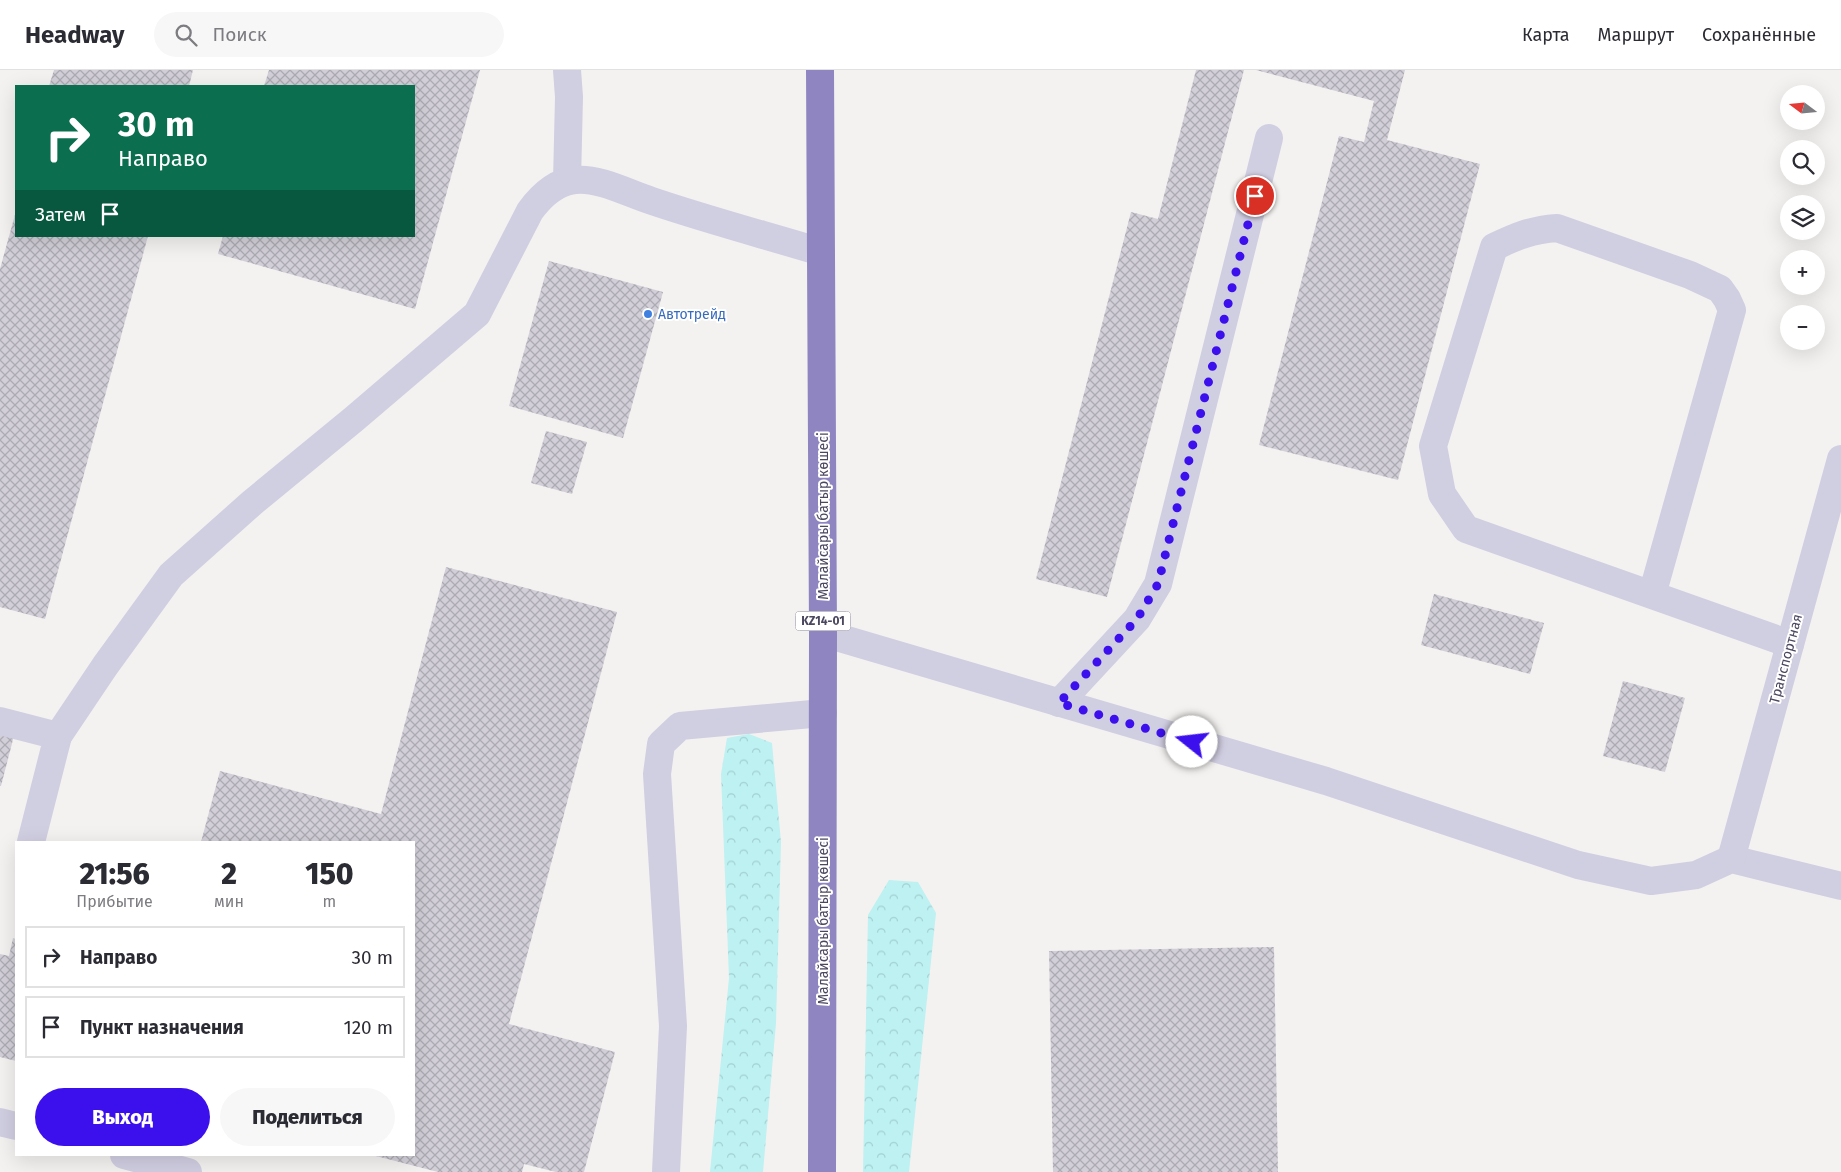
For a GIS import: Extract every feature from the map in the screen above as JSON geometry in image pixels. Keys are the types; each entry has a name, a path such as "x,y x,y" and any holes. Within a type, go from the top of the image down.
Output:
{"highway":[{"name":"Малайсары батыр көшесі","path":"820,70 823,633 822,1172"}],"street":[{"path":"567,70 569,97 567,181"},
{"path":"1059,703 1137,619 1158,584 1269,138"},
{"path":"31,841 58,736 105,666 171,575 253,502 477,314 530,212 538,200 550,189 567,181 590,180 654,202 821,252"},
{"path":"1652,595 1732,310 1720,289 1690,275 1557,228 1536,230 1520,235 1494,247 1433,446 1442,494 1466,529 1790,644"},
{"name":"Транспортная","path":"1731,859 1841,459"},
{"path":"823,633 1326,781 1578,865 1651,882 1696,875 1731,859 1841,886"},
{"path":"666,1172 674,1026 658,774 661,744 680,726 823,713"},
{"path":"0,721 58,736"},
{"path":"0,1122 15,1126"},
{"path":"128,1156 188,1172"}],"green space":[{"path":"749,734 772,743 781,842 776,1023 763,1172 710,1172 729,978 721,774 727,738"},
{"path":"889,880 918,882 936,913 909,1172 863,1172 868,915"}],"building":[{"path":"54,70 193,70 189,85 49,85"},
{"path":"269,70 480,70 415,309 218,254 223,237 415,237 415,85 264,85"},
{"path":"1196,70 1244,70 1107,597 1036,579 1131,212 1158,219"},
{"path":"1256,70 1405,70 1387,140 1480,164 1398,480 1259,445 1339,136 1364,142 1374,101"},
{"path":"15,215 15,237 148,237 45,619 0,607 0,269"},
{"path":"549,261 663,292 623,438 509,406"},
{"path":"546,431 587,442 572,494 531,483"},
{"path":"446,567 617,612 509,1024 615,1052 584,1172 556,1172 524,1164 522,1172 438,1172 376,1156 415,1156 415,841 201,841 220,771 381,814"},
{"path":"1434,594 1544,623 1530,674 1421,645"},
{"path":"1623,681 1685,698 1665,772 1603,756"},
{"path":"0,723 16,728 1,786 0,786"},
{"path":"13,938 15,939 15,1061 0,1057 0,954 9,956"},
{"path":"1274,947 1278,1172 1053,1172 1049,951"}],"place":[{"name":"Автотрейд","path":"648,314"}],"route":[{"path":"1192,742 1059,703 1137,619 1158,584 1255,196"}]}
